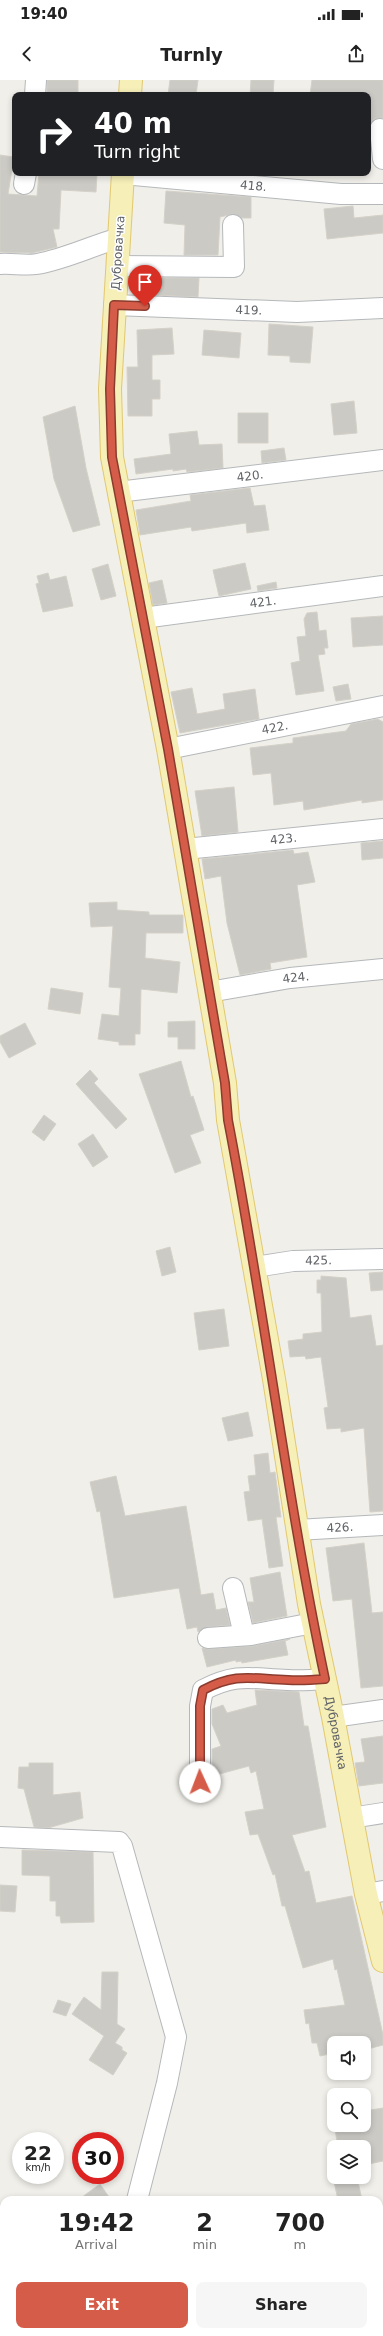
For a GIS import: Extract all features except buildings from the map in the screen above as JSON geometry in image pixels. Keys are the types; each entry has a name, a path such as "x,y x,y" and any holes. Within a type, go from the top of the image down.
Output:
{"main road":[{"path":"130,92 131,80"},
{"name":"Дубровачка","path":"123,176 110,389 111,434 118,492 168,749 313,1623 333,1717 351,1818 374,1893 383,1960"}],"street":[{"path":"35,92 36,80"},
{"path":"380,129 383,159"},
{"name":"418.","path":"145,176 341,194 383,194"},
{"path":"118,266 234,267 233,225"},
{"path":"0,264 35,265 60,259 87,247 119,238"},
{"name":"419.","path":"114,305 297,312 383,308"},
{"name":"420.","path":"118,492 383,460"},
{"name":"421.","path":"143,618 383,586"},
{"name":"422.","path":"168,749 383,706"},
{"name":"423.","path":"185,849 383,829"},
{"name":"424.","path":"209,992 290,978 383,969"},
{"name":"425.","path":"255,1267 292,1261 383,1259"},
{"name":"426.","path":"297,1530 383,1525"},
{"path":"233,1588 244,1635"},
{"path":"208,1638 244,1635 313,1623"},
{"path":"200,1782 200,1714 203,1690 218,1682 246,1676 287,1680 325,1679"},
{"path":"333,1717 383,1710"},
{"path":"351,1818 383,1814"},
{"path":"0,1837 119,1842 122,1846 176,2037 167,2083 138,2196"}],"route":[{"path":"145,306 114,305 110,389 112,457 168,749 225,1083 228,1120 238,1170 271,1365 309,1604 325,1679 287,1680 246,1676 218,1682 203,1690 200,1706 200,1782"}]}
